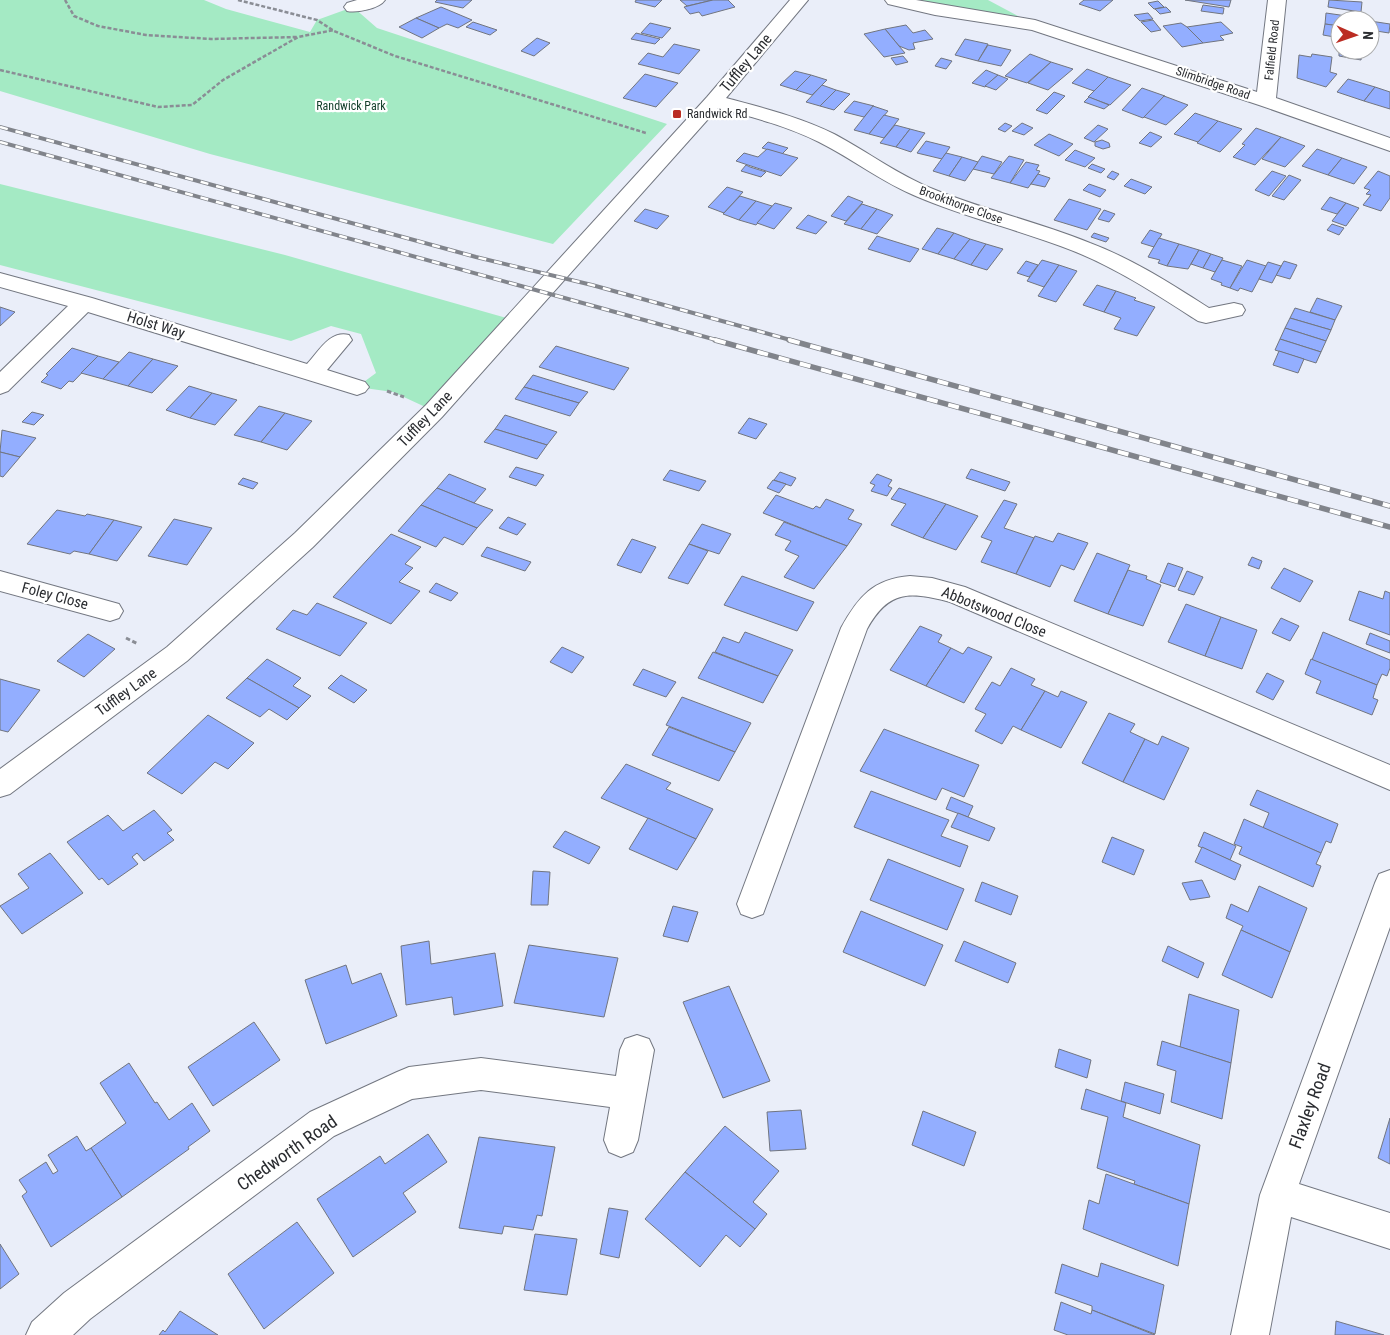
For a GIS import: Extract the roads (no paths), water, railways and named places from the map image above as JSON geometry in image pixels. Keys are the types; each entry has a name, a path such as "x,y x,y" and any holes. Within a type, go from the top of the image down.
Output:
{"street":[{"path":"353,7 376,0"},
{"name":"Tuffley Lane","path":"0,785 170,660 304,540 434,411 714,101 799,0"},
{"name":"Slimbridge Road","path":"894,0 935,10 1035,25 1266,101 1390,145"},
{"name":"Slimbridge Road","path":"988,0 1035,25"},
{"name":"Falfield Road","path":"1266,101 1277,0"},
{"name":"Brookthorpe Close","path":"714,101 798,126 827,139 877,169 924,193 984,216 1046,234 1104,256 1145,277 1202,324 1234,310"},
{"name":"Holst Way","path":"0,280 84,303 357,387"},
{"path":"0,386 84,303"},
{"path":"312,373 341,340"},
{"name":"Foley Close","path":"0,581 110,610"},
{"name":"Abbotswood Close","path":"752,904 854,628 869,605 890,588 920,585 956,594 1390,778"},
{"name":"Flaxley Road","path":"1250,1335 1278,1195 1390,883"},
{"path":"620,1140 637,1050"},
{"name":"Chedworth Road","path":"45,1335 77,1306 322,1124 409,1083 481,1074 629,1094"},
{"path":"1278,1195 1390,1231"}],"railway":[{"path":"0,127 476,257 592,285 794,341"},
{"path":"0,142 720,341"},
{"path":"715,340 1390,527"},
{"path":"789,340 1390,506"}],"place":[{"name":"Randwick Rd","path":"677,114"}],"park label":[{"name":"Randwick Park","path":"351,106"}]}
